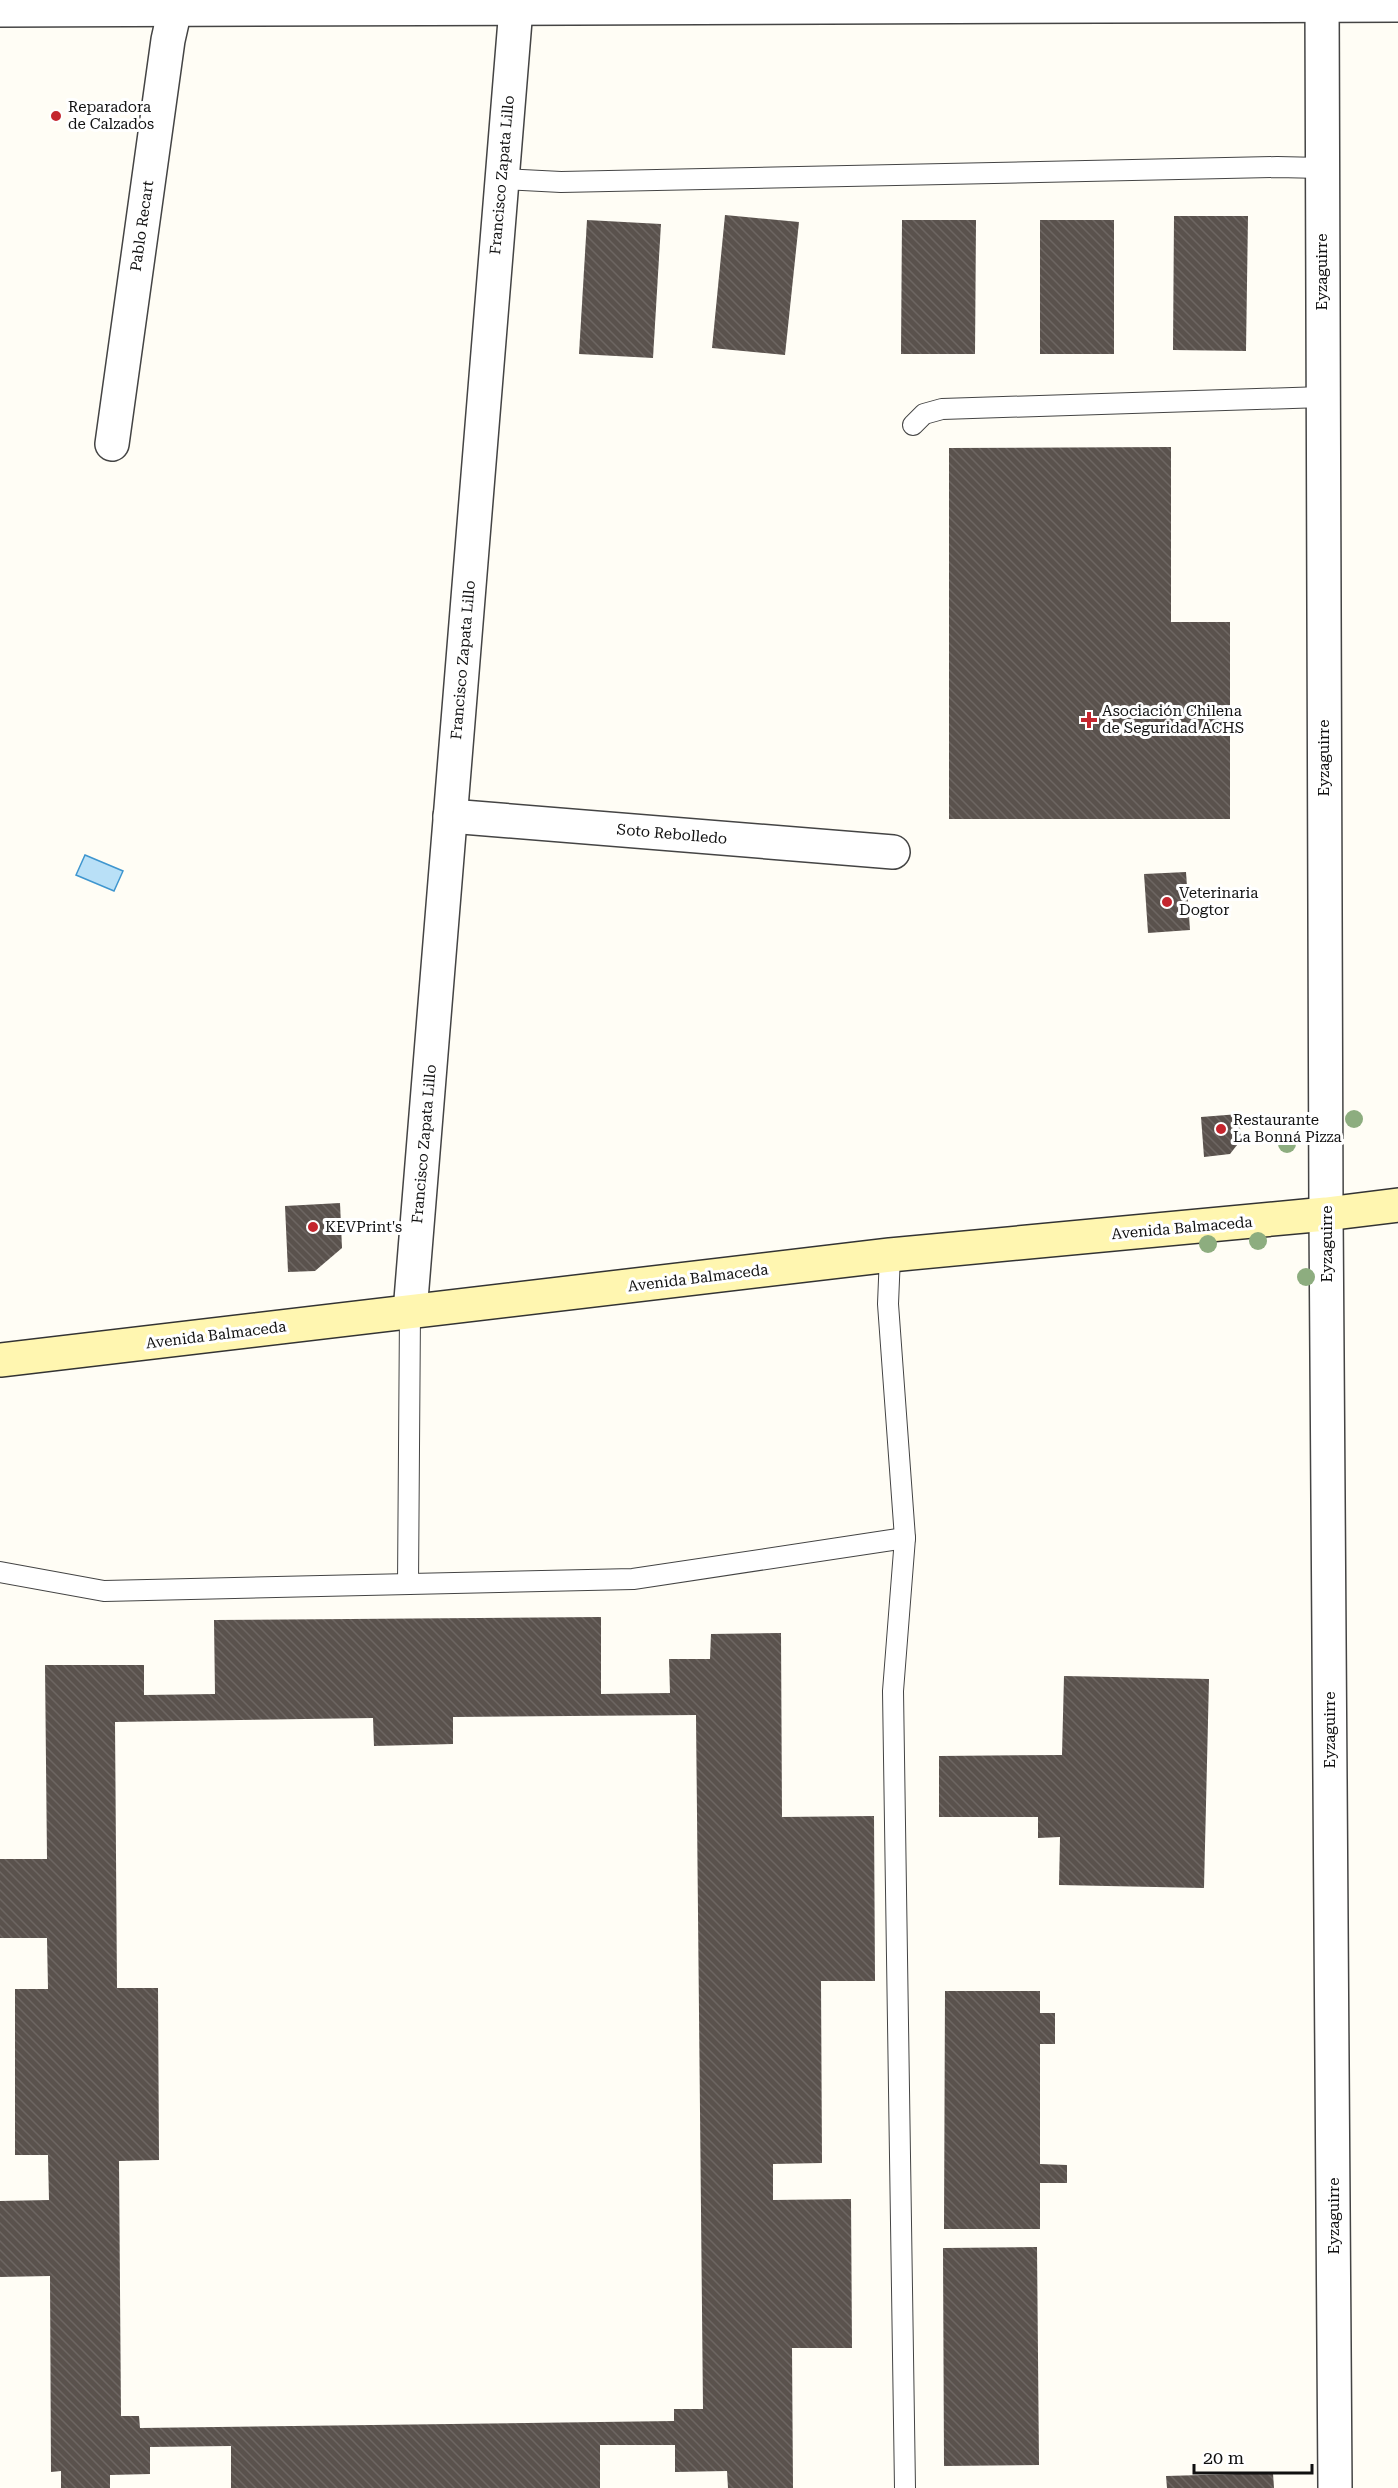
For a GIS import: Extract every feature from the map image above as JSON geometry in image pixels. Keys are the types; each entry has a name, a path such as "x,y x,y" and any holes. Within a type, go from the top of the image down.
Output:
{"main road":[{"name":"Avenida Balmaceda","path":"0,1360 890,1255 1326,1214 1398,1205"}],"street":[{"path":"0,10 1322,3 1398,5"},
{"name":"Eyzaguirre","path":"1322,3 1326,1214 1335,2488"},
{"name":"Francisco Zapata Lillo","path":"410,1312 516,8"},
{"name":"Pablo Recart","path":"112,444 168,40 175,9"},
{"name":"Soto Rebolledo","path":"450,816 893,852"}],"lane":[{"path":"502,179 561,182 1253,167 1322,168"},
{"path":"913,425 924,414 942,409 1323,396"},
{"path":"890,1255 888,1304 905,1538 893,1691 905,2488"},
{"path":"408,1584 410,1312"},
{"path":"0,1572 104,1591 633,1580 905,1538"}],"water":[{"path":"85,855 123,871 114,891 76,875"}],"building":[{"path":"725,215 799,222 785,355 712,348"},
{"path":"1174,216 1248,216 1246,351 1173,350"},
{"path":"587,220 661,224 653,358 579,354"},
{"path":"902,220 976,220 975,354 901,354"},
{"path":"1040,220 1114,220 1114,354 1040,354"},
{"name":"Asociación Chilena de Seguridad ACHS","path":"1171,447 1171,622 1230,622 1230,819 949,819 949,448"},
{"name":"Veterinaria Dogtor","path":"1186,872 1190,930 1148,933 1144,874"},
{"name":"Restaurante La Bonná Pizza","path":"1239,1114 1241,1140 1230,1154 1204,1157 1201,1117"},
{"name":"KEVPrint's","path":"340,1203 342,1248 315,1271 288,1272 285,1206"},
{"path":"601,1617 601,1694 670,1693 669,1659 710,1659 711,1634 781,1633 782,1817 874,1816 875,1981 821,1981 822,2163 773,2164 773,2200 851,2199 852,2348 792,2348 793,2488 728,2488 727,2471 675,2472 675,2445 600,2445 600,2488 231,2488 231,2446 150,2447 150,2474 110,2475 110,2488 61,2488 61,2471 51,2472 50,2276 0,2277 0,2201 49,2200 48,2155 15,2155 15,1989 48,1989 47,1938 0,1938 0,1859 47,1859 45,1665 144,1665 144,1695 215,1694 214,1620","holes":["696,1715 703,2409 674,2409 674,2421 140,2428 139,2416 121,2416 119,2161 159,2160 158,1988 117,1988 115,1722 373,1718 374,1746 453,1744 453,1717"]},
{"path":"1064,1676 1209,1679 1204,1888 1059,1885 1060,1837 1038,1838 1038,1817 939,1817 939,1756 1062,1755"},
{"path":"945,1991 1040,1991 1040,2013 1055,2013 1055,2044 1040,2044 1040,2164 1067,2165 1067,2183 1040,2183 1040,2229 944,2229"},
{"path":"1037,2247 1039,2465 944,2466 943,2248"},
{"path":"1273,2473 1274,2488 1167,2488 1166,2476"}],"place":[{"name":"Reparadora de Calzados","path":"56,116"},
{"name":"Asociación Chilena de Seguridad ACHS","path":"1089,720"},
{"name":"Veterinaria Dogtor","path":"1167,902"},
{"name":"Restaurante La Bonná Pizza","path":"1221,1129"},
{"name":"KEVPrint's","path":"313,1227"}]}
